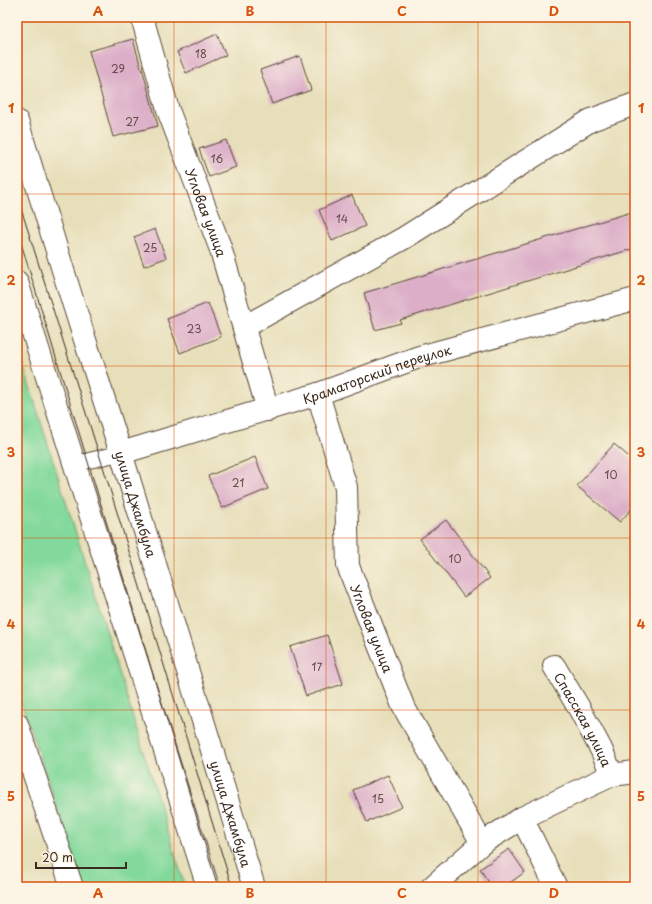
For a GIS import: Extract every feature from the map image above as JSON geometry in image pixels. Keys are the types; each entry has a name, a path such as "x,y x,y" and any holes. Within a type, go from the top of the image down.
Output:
{"street":[{"name":"Угловая улица","path":"142,17 168,110 220,247 268,410"},
{"path":"244,327 404,238 591,120 635,104"},
{"name":"улица Джамбула","path":"17,121 121,453 254,887"},
{"path":"17,282 208,887"},
{"name":"Краматорский переулок","path":"121,453 318,394 419,357 635,299"},
{"name":"Угловая улица","path":"318,394 346,487 348,566 402,706 482,843"},
{"name":"Спасская улица","path":"554,666 583,714 601,749 612,775 635,772"},
{"path":"17,724 72,887"},
{"path":"432,887 482,843 522,818 612,775"},
{"path":"522,818 556,887"}],"lane":[{"path":"74,464 121,453"}],"green space":[{"path":"17,346 185,887 84,887 17,690"}],"building":[{"path":"217,34 226,55 186,73 177,52"},
{"path":"133,39 158,126 113,137 89,51"},
{"path":"300,56 311,90 272,104 260,70"},
{"path":"226,140 236,167 209,177 199,149"},
{"path":"352,195 365,226 332,241 319,210"},
{"path":"635,211 635,248 400,320 401,323 375,330 364,293"},
{"path":"155,229 166,258 144,266 134,237"},
{"path":"208,303 221,337 180,353 167,319"},
{"path":"614,444 635,462 635,505 620,522 577,486"},
{"path":"255,457 268,489 222,508 208,476"},
{"path":"446,520 490,578 464,597 420,539"},
{"path":"327,635 343,684 306,696 290,647"},
{"path":"388,775 402,807 367,822 353,790"},
{"path":"509,849 525,872 504,887 492,887 480,869"}],"tram line":[{"path":"17,196 105,473 232,887"},
{"path":"17,230 218,887"}]}
